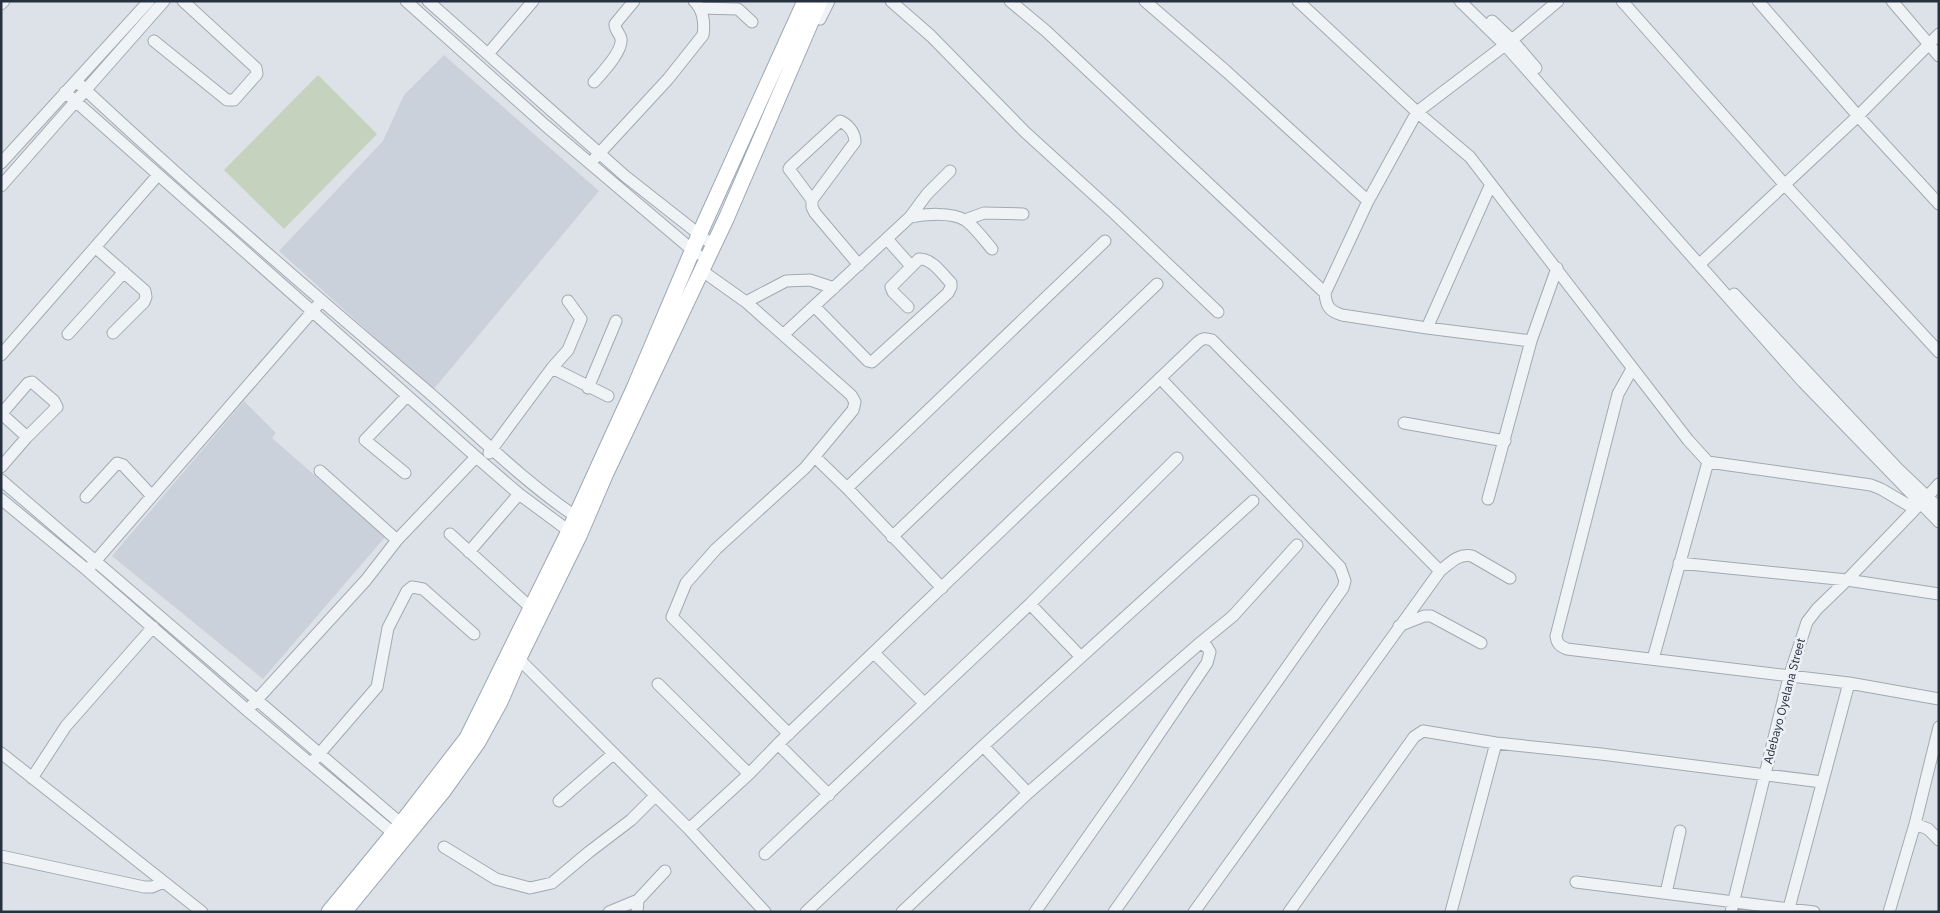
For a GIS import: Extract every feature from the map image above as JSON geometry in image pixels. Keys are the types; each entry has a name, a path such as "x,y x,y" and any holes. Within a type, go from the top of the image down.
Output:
{"main road":[{"path":"329,912 401,832 444,790 478,742 500,702 530,607 569,531 635,386 692,251 805,1"},
{"path":"514,654 580,536 606,473 714,246 820,1"},
{"path":"351,910 401,832"}],"street":[{"path":"1,163 149,1"},
{"path":"1,186 164,1"},
{"path":"154,41 227,100 234,100 257,74 256,68 184,1"},
{"path":"406,1 692,251 704,266 784,334 850,394 855,402 853,410 805,468 716,549 686,583 672,616 789,734"},
{"path":"428,1 600,154 714,246"},
{"path":"488,54 533,1"},
{"path":"594,82 611,63 620,44 620,37 615,29 615,24 634,1"},
{"path":"814,17 820,19 829,1"},
{"path":"890,1 932,36 1026,132 1218,312"},
{"path":"1010,1 1046,31 1325,293"},
{"path":"1145,1 1227,72 1368,201"},
{"path":"1298,1 1417,112 1470,157 1490,186 1557,268 1632,368 1708,462 1871,485 1939,508"},
{"path":"1460,1 1509,42 1777,347"},
{"path":"1471,1 1703,261 1777,347 1809,389 1939,522"},
{"path":"1532,341 1427,328 1335,313 1326,304 1325,293 1368,201 1417,112 1509,42 1558,1"},
{"path":"1622,1 1785,185 1939,352"},
{"path":"1758,1 1858,116 1939,204"},
{"path":"1892,1 1939,56"},
{"path":"590,163 668,79 699,41 703,35 704,28 697,5 738,9 752,22"},
{"path":"1703,261 1858,116 1939,34"},
{"path":"76,81 322,301 426,389 541,491 575,516"},
{"path":"65,92 479,460 519,494 569,531"},
{"path":"812,200 790,172 790,167 840,121 851,129 855,142 812,200 812,207 859,265"},
{"path":"784,334 910,217 927,194 950,171"},
{"path":"1,356 158,175"},
{"path":"1427,328 1490,186"},
{"path":"910,217 928,214 966,220 984,213 1022,214"},
{"path":"966,220 992,249"},
{"path":"887,239 911,266"},
{"path":"847,488 1105,241"},
{"path":"95,247 145,291 146,297 144,302 113,333"},
{"path":"814,306 868,361 872,362 948,293 951,288 951,283 929,261 919,259 891,287 893,292 908,307"},
{"path":"1488,499 1532,341 1557,268"},
{"path":"68,334 124,272"},
{"path":"746,302 786,281 810,280 834,288"},
{"path":"892,537 1157,284"},
{"path":"88,570 151,495 322,301"},
{"path":"248,711 366,580 397,540 492,449 552,368 568,350 581,319 568,301"},
{"path":"588,388 616,322"},
{"path":"690,829 1203,338 1212,340 1440,571"},
{"path":"552,368 588,388 608,396"},
{"path":"1632,368 1618,394 1556,642 1567,649 1849,683 1939,699"},
{"path":"1114,912 1343,588 1345,581 1340,567 1160,378"},
{"path":"1,467 57,407 32,382 28,383 3,412 4,416 27,437"},
{"path":"405,473 365,440 406,396"},
{"path":"1404,423 1505,441"},
{"path":"814,456 942,588"},
{"path":"765,854 1030,604 1177,458"},
{"path":"1653,659 1708,462"},
{"path":"86,497 117,463 124,465 151,495"},
{"path":"320,471 397,540"},
{"path":"1,480 319,754 401,832"},
{"name":"Adebayo Oyelana Street","path":"1732,906 1789,677 1807,622 1817,609 1939,484"},
{"path":"469,552 519,494"},
{"path":"1,499 88,570 248,711 312,764 401,832"},
{"path":"806,912 983,746 1253,501"},
{"path":"450,534 530,607"},
{"path":"902,912 1028,793 1200,642 1233,616 1297,545"},
{"path":"1194,912 1398,626 1440,571 1460,556 1466,555 1472,556 1510,578"},
{"path":"1679,563 1847,580 1939,594"},
{"path":"312,764 376,687 388,628 406,591 412,587 423,589 474,634"},
{"path":"1030,604 1081,657"},
{"path":"1398,626 1424,616 1431,616 1481,643"},
{"path":"32,778 66,726 153,627"},
{"path":"1035,912 1207,663 1210,652 1200,642"},
{"path":"874,653 924,703"},
{"path":"514,654 612,754 690,829 765,912"},
{"path":"1789,908 1849,683"},
{"path":"658,684 749,774"},
{"path":"1889,912 1915,824 1939,727"},
{"path":"1289,912 1418,733 1423,731 1496,743 1602,754 1822,782"},
{"path":"1452,912 1496,743"},
{"path":"778,744 829,795"},
{"path":"983,746 1028,793"},
{"path":"1,753 202,912"},
{"path":"559,800 612,754"},
{"path":"444,847 496,880 530,888 552,883 588,852 631,820 655,796"},
{"path":"1915,824 1928,830 1939,840"},
{"path":"1666,892 1680,830"},
{"path":"1,856 144,887 152,887 164,882"},
{"path":"609,912 637,906 664,871"},
{"path":"1576,882 1666,892 1732,906 1789,908 1814,912"}],"shaded area":[{"path":"444,55 599,191 433,390 279,251 383,141 404,95"},
{"path":"244,401 276,433 272,438 385,537 263,679 112,556"}],"green space":[{"path":"318,75 377,134 284,229 224,170"}]}
